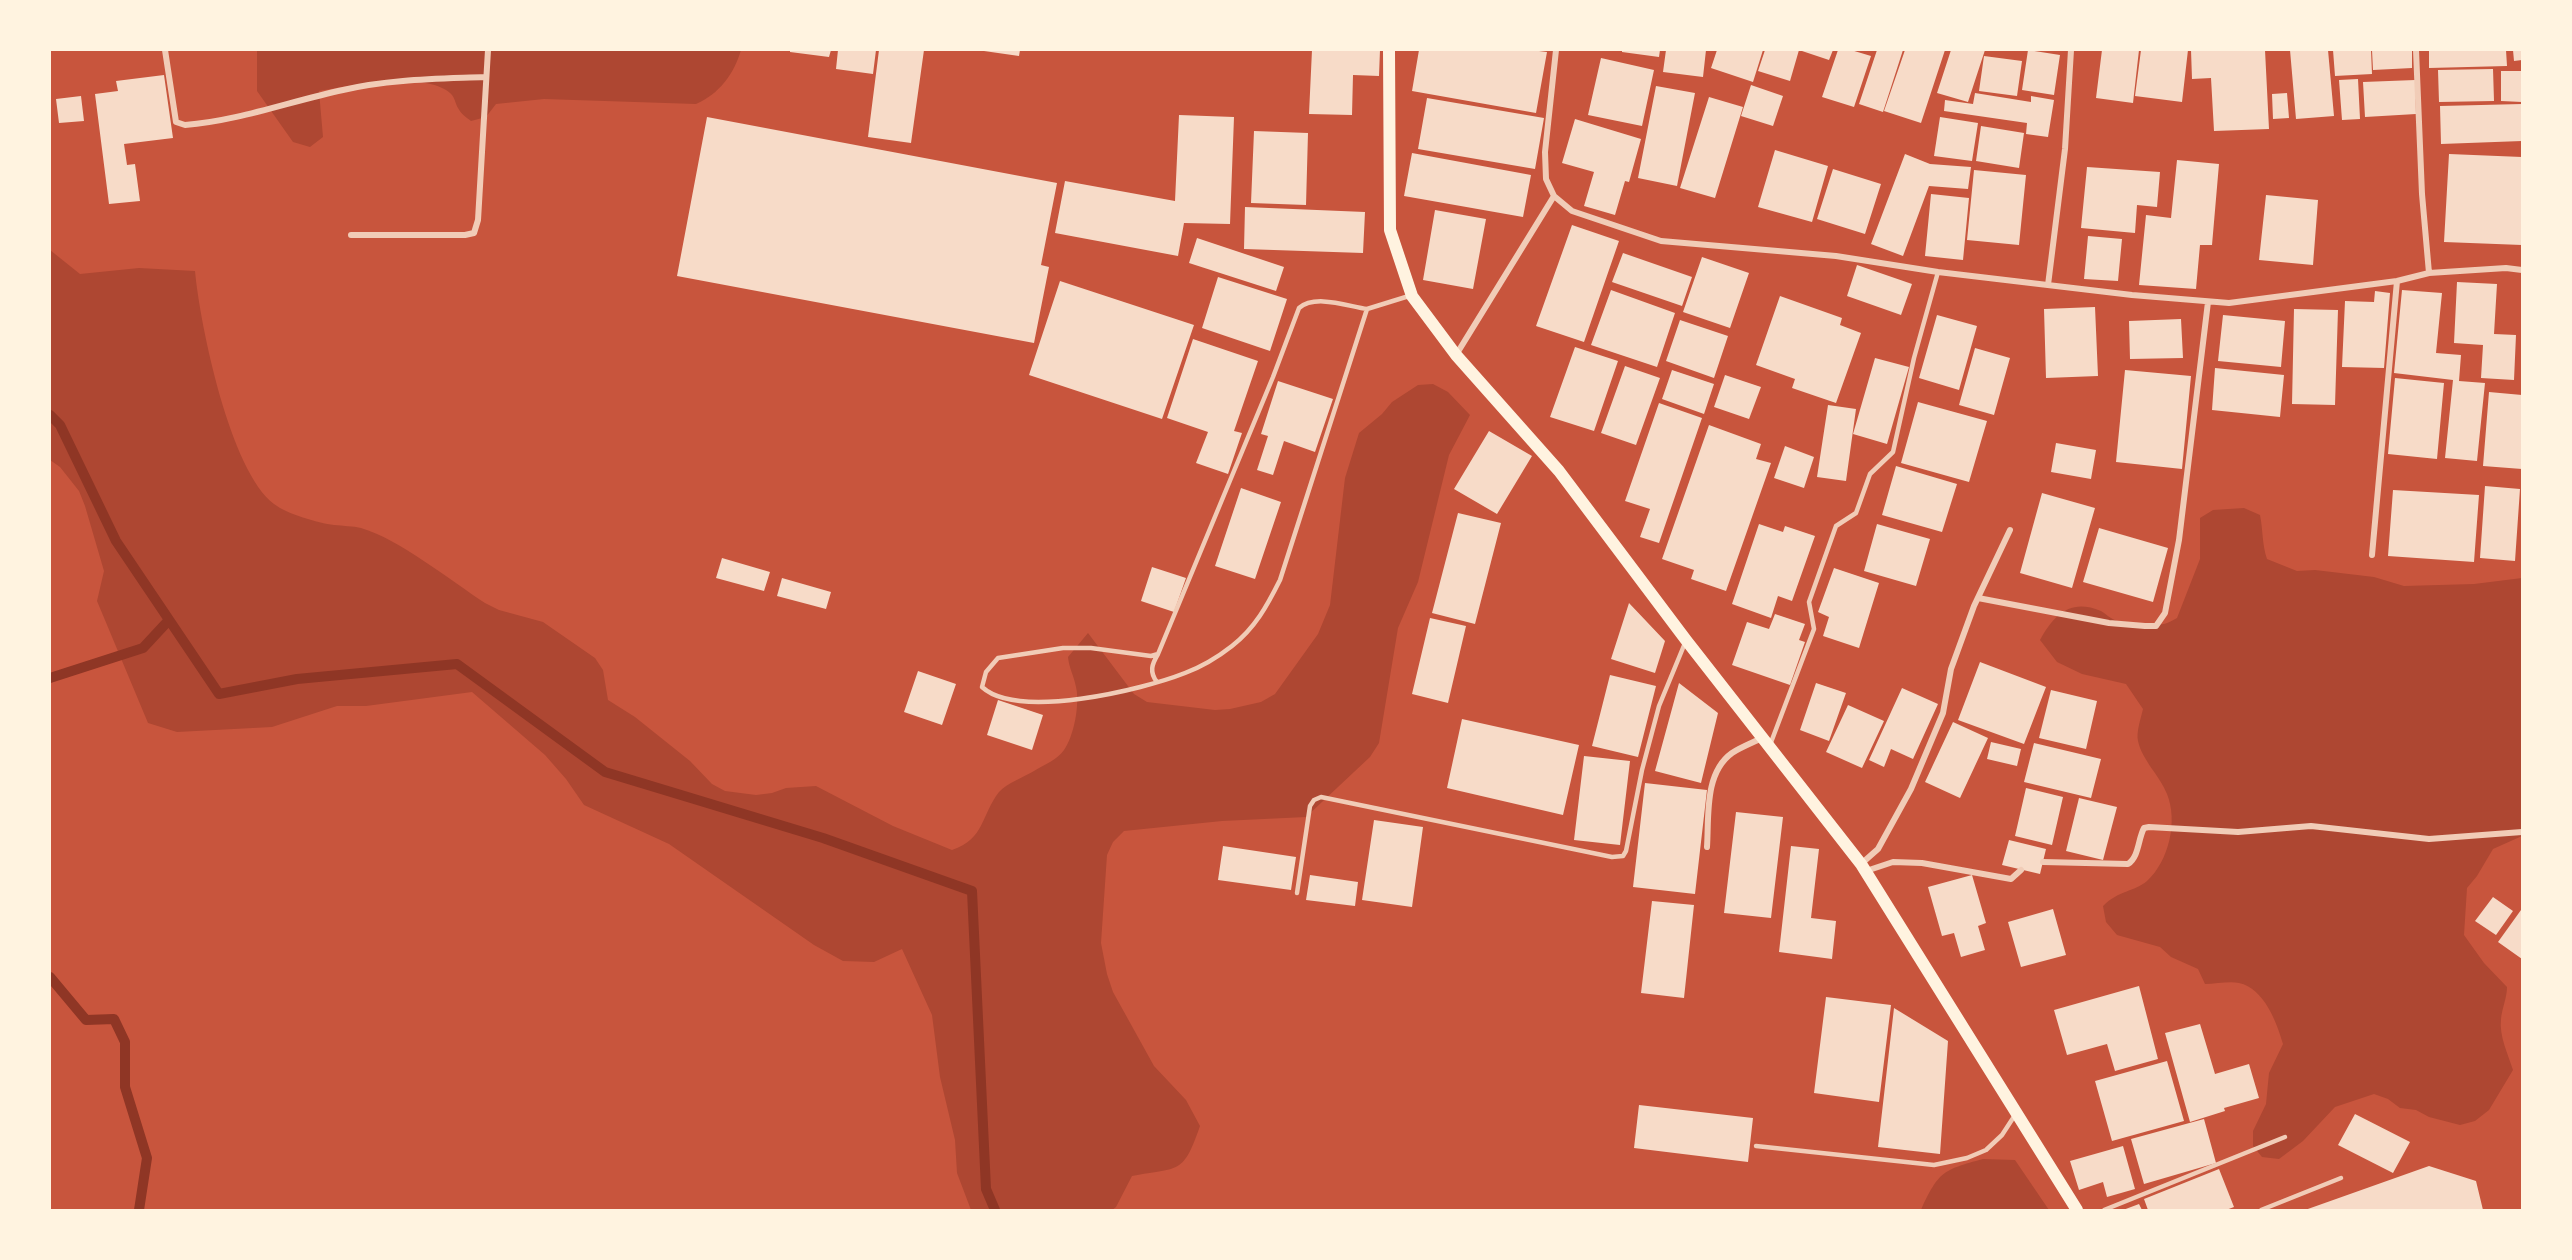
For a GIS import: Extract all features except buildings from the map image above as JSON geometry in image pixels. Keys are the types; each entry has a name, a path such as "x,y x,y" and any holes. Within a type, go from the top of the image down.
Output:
{"main road":[{"path":"1389,50 1390,230 1412,296 1456,355 1559,471 1686,640 1864,868 2077,1210"}],"street":[{"path":"165,50 176,122 185,125 245,114 345,89 406,80 485,77"},
{"path":"351,235 465,235 474,233 478,220 488,50"},
{"path":"1556,50 1545,152 1546,179 1554,196 1572,211 1660,241 1836,256 1938,272 2229,303 2397,281 2429,273 2506,268 2523,270"},
{"path":"2048,285 2065,149 2072,50"},
{"path":"2416,50 2422,194 2429,273"},
{"path":"1456,355 1554,196"},
{"path":"2372,555 2397,281"},
{"path":"1978,598 2109,623 2156,626 2160,623 2165,613 2179,540 2208,302"},
{"path":"1864,868 1878,849 1911,789 1943,713 1951,669 1978,598 2010,530"},
{"path":"1707,847 1711,787 1715,777 1731,754 1766,742"},
{"path":"2043,862 2128,864 2134,859 2141,832 2144,828 2149,827 2238,832 2311,826 2429,839 2523,832"},
{"path":"1864,868 1893,862 1922,863 2011,879 2021,870"}],"lane":[{"path":"1766,742 1815,629 1809,602 1836,526 1856,513 1870,474 1893,453 1914,358 1938,272"},
{"path":"1157,682 1152,672 1152,664 1273,377 1299,308 1306,302 1318,301 1367,309 1412,296"},
{"path":"1158,654 1151,656 1091,648 1063,648 998,658 986,672 982,687 989,694 1034,704 1081,698 1184,674 1209,662 1250,631 1280,580 1367,309"},
{"path":"1297,893 1310,806 1314,800 1321,797 1612,857 1623,856 1659,706 1686,640"},
{"path":"1756,1146 1934,1165 1967,1158 1986,1150 2002,1135 2016,1112"},
{"path":"2104,1210 2285,1137"},
{"path":"2261,1210 2341,1178"}],"shaded area":[{"path":"257,50 741,50 730,75 712,95 696,104 544,99 496,104 486,117 471,121 459,110 452,95 441,87 426,83 388,82 319,91 323,137 310,147 293,142 257,91"},
{"path":"50,250 80,274 139,268 195,271 203,326 231,430 258,487 274,504 311,520 358,527 376,533 424,561 485,603 499,610 543,622 595,658 603,670 608,700 635,717 690,761 712,784 725,791 756,795 786,788 816,786 893,826 952,850 971,840 977,833 993,801 1002,789 1058,757 1068,744 1077,711 1077,694 1068,657 1088,633 1134,694 1147,702 1215,710 1261,702 1275,694 1318,634 1330,605 1345,478 1359,433 1382,414 1392,402 1418,385 1433,384 1448,392 1470,415 1449,455 1418,582 1398,628 1379,743 1370,757 1306,817 1222,821 1124,831 1113,842 1107,855 1101,943 1107,974 1113,992 1154,1066 1186,1100 1200,1126 1184,1161 1170,1169 1132,1176 1116,1207 1112,1210 971,1210 957,1173 955,1140 940,1077 932,1015 902,949 874,962 843,961 814,945 669,844 584,805 545,755 472,692 366,706 337,706 272,727 177,732 148,723 97,601 104,571 85,506 79,491 60,467 50,460"},
{"path":"2244,508 2260,515 2267,559 2297,571 2315,570 2374,577 2404,586 2474,584 2522,578 2522,836 2493,849 2467,888 2464,935 2484,963 2507,987 2501,1032 2513,1070 2489,1110 2475,1121 2460,1125 2429,1117 2416,1110 2400,1108 2388,1099 2374,1094 2335,1107 2303,1141 2279,1159 2262,1157 2253,1146 2253,1131 2266,1104 2269,1073 2283,1044 2268,1008 2256,992 2248,986 2235,982 2205,984 2198,969 2171,957 2160,947 2117,935 2106,922 2103,906 2115,897 2147,881 2161,863 2171,828 2170,805 2164,787 2140,748 2138,733 2143,709 2126,684 2082,674 2057,662 2040,640 2057,616 2072,608 2090,607 2117,621 2126,622 2164,624 2177,618 2200,559 2200,518 2213,510"},
{"path":"1983,1159 2015,1160 2049,1210 1921,1210 1933,1187 1944,1174 1959,1166"}],"waterway":[{"path":"50,415 60,425 116,541 219,694 297,679 457,664 605,772 823,838 972,891 986,1189 995,1210"},
{"path":"50,678 143,648 169,620"},
{"path":"50,977 86,1020 114,1019 125,1042 125,1087 147,1158 139,1210"}]}
